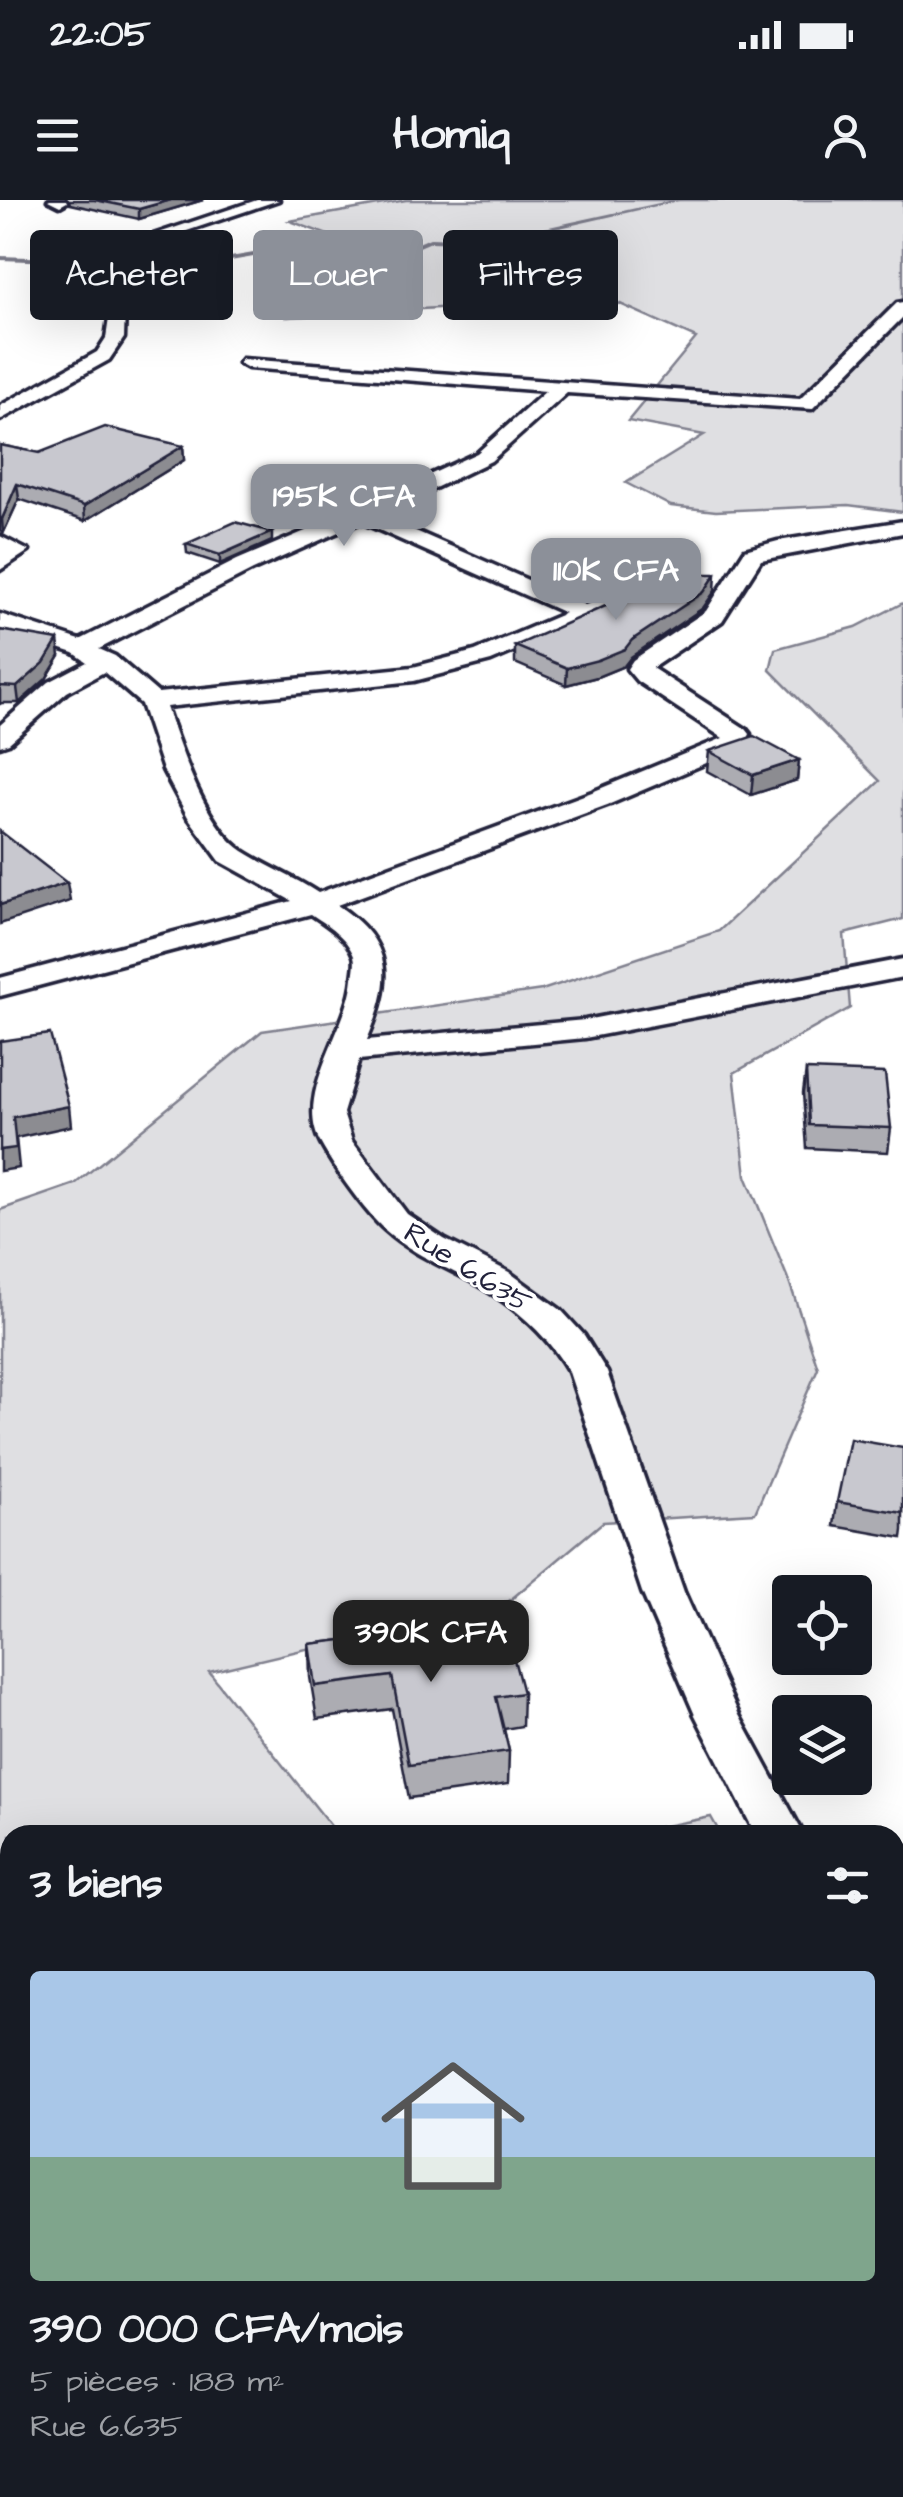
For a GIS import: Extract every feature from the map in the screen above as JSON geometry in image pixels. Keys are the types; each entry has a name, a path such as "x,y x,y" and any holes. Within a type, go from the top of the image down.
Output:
{"street":[{"path":"178,230 272,200"},
{"path":"248,363 805,405 903,306"},
{"path":"0,414 102,356 115,338 116,320"},
{"path":"0,738 95,654 245,566 428,487 484,457 562,386"},
{"path":"268,478 444,548 584,613"},
{"path":"0,621 95,654 152,700 414,674 483,656 642,591 714,580 753,555 778,547 891,530 903,543"},
{"path":"0,542 18,551 0,563"},
{"path":"0,986 314,904 601,798 735,742 737,734 639,669 714,616 714,580"},
{"name":"Rue 6.635","path":"152,700 176,770 230,855 276,878 338,919 358,938 370,958 363,1014 334,1080 326,1113 336,1142 395,1221 431,1247 496,1280 548,1318 571,1343 588,1372 663,1592 717,1716 775,1825"},
{"path":"350,1050 488,1042 658,1017 838,977 903,968"}],"shaded area":[{"path":"406,200 903,200 903,512 848,505 716,511 671,506 626,483 704,435 628,421 696,338 618,303 618,230 443,230 443,308 423,309 423,230 314,230 290,221"},
{"path":"903,603 903,919 844,934 850,1008 734,1073 746,1176 790,1284 818,1368 755,1513 603,1522 509,1601 209,1672 330,1825 0,1825 0,1210 75,1184 262,1031 542,990 719,931 880,781 770,670 775,649 856,627"},
{"path":"711,1817 715,1825 671,1825"}],"building":[{"path":"95,200 171,200 139,209"},
{"path":"105,427 183,446 84,506 17,484 0,519 0,445 39,453"},
{"path":"235,522 272,532 220,555 186,544"},
{"path":"693,574 716,574 704,592 632,640 625,649 598,660 567,668 515,646 644,589"},
{"path":"0,630 58,640 44,663 17,687 0,686"},
{"path":"754,736 799,760 753,775 709,751"},
{"path":"0,831 67,883 0,905"},
{"path":"50,1034 69,1106 13,1117 16,1148 0,1150 0,1041"},
{"path":"806,1070 885,1073 891,1128 809,1125"},
{"path":"850,1439 903,1448 903,1513 837,1502"},
{"path":"476,1617 486,1656 512,1652 523,1693 496,1697 509,1751 409,1765 392,1676 315,1686 309,1644 384,1635 382,1629"}],"waterway":[{"path":"0,258 196,265 265,253 303,257 346,248 403,252 430,240 489,242 680,200"}]}
